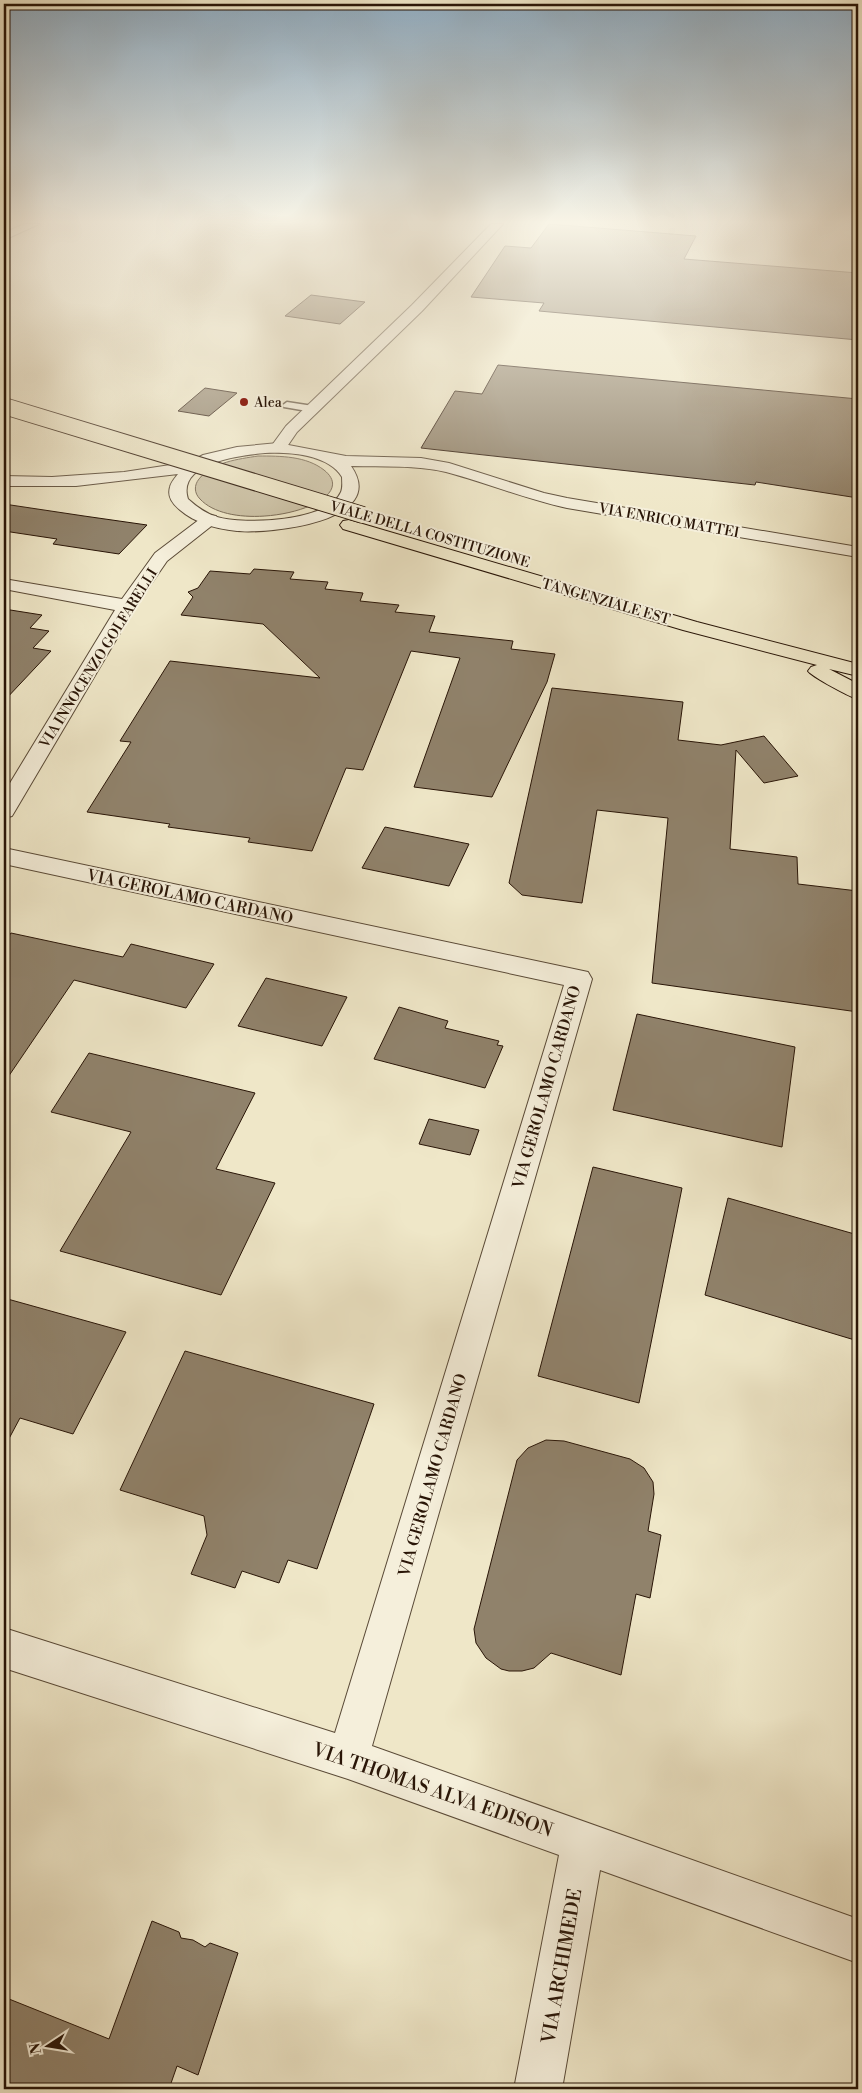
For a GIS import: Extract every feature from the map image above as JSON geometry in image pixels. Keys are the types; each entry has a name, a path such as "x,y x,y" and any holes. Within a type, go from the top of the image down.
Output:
{"highway":[{"name":"VIALE DELLA COSTITUZIONE","path":"4,406 356,520"},
{"name":"VIALE DELLA COSTITUZIONE","path":"4,417 356,520 858,654"},
{"name":"TANGENZIALE EST","path":"356,520 690,626"},
{"path":"690,626 858,670"},
{"path":"690,626 725,642 816,670 840,681 858,693"}],"street":[{"path":"278,448 291,429 403,322"},
{"path":"4,481 39,484 101,480 196,466 233,452 278,448 320,455 336,462 347,471 352,482 350,492"},
{"name":"VIA ENRICO MATTEI","path":"320,455 346,462 421,463 448,468 482,480 567,503 858,552"},
{"path":"180,501 177,489 183,477 196,466"},
{"name":"VIA ENRICO MATTEI","path":"101,480 132,481 156,488 180,501 191,512 210,520 232,525 257,527 282,525 306,520 326,512 342,503 350,492 375,479 414,472 432,472 482,480"},
{"name":"VIA INNOCENZO GOLFARELLI","path":"4,811 127,606 161,557 210,520"},
{"path":"4,584 127,606"},
{"name":"VIA GEROLAMO CARDANO","path":"4,856 579,979 348,1758"},
{"name":"VIA THOMAS ALVA EDISON","path":"4,1648 348,1758 858,1941"},
{"name":"VIA ARCHIMEDE","path":"538,2089 583,1842"}],"lane":[{"path":"287,405 313,409"}],"shaded area":[{"path":"258,456 301,459 317,465 324,470 332,483 328,494 313,504 292,512 266,516 241,516 217,510 198,497 195,489 196,484 204,473 226,462"}],"building":[{"path":"324,322 343,322 340,324"},
{"path":"656,322 858,322 858,340"},
{"path":"498,365 858,399 858,498 756,482 755,485 421,448 455,391 482,394"},
{"path":"205,388 237,393 209,416 178,411"},
{"path":"4,504 147,525 119,554 53,544 57,539 4,531"},
{"path":"254,569 294,572 290,579 328,582 325,589 363,593 360,601 399,605 395,612 435,616 429,632 513,641 511,649 555,654 547,682 492,797 414,787 460,658 411,651 363,770 346,768 312,851 248,842 250,838 168,827 170,824 87,812 131,742 120,741 170,661 320,678 263,624 181,615 193,597 188,592 198,588 210,571 250,574"},
{"path":"4,609 42,615 30,628 49,631 33,648 51,651 4,701"},
{"path":"552,688 683,702 678,740 721,745 764,736 798,776 764,783 736,750 730,849 797,857 798,884 858,891 858,1012 652,983 668,818 597,810 582,903 522,895 509,883"},
{"path":"385,827 469,844 449,886 362,868"},
{"path":"11,933 123,957 131,944 214,964 186,1008 74,980 4,1083 4,942"},
{"path":"266,978 347,997 322,1046 238,1026"},
{"path":"399,1007 448,1021 445,1028 499,1041 497,1045 503,1046 485,1088 374,1059"},
{"path":"637,1014 795,1047 782,1147 613,1110"},
{"path":"89,1053 255,1093 216,1169 275,1183 221,1295 60,1251 131,1132 51,1112"},
{"path":"429,1119 479,1130 470,1155 419,1144"},
{"path":"593,1167 682,1188 639,1403 538,1376"},
{"path":"728,1198 858,1235 858,1341 705,1295"},
{"path":"4,1298 126,1332 73,1434 20,1418 4,1448"},
{"path":"185,1351 374,1404 317,1569 288,1560 279,1583 242,1571 235,1588 191,1574 207,1535 204,1516 120,1490"},
{"path":"546,1440 564,1441 630,1459 644,1468 653,1482 654,1494 648,1531 661,1535 650,1598 636,1594 621,1675 551,1653 534,1668 522,1671 509,1671 501,1669 486,1658 476,1643 474,1629 517,1460 528,1448"},
{"path":"152,1921 179,1932 181,1938 193,1940 205,1947 210,1943 238,1953 198,2075 177,2066 169,2089 4,2089 4,1997 109,2039"}],"place":[{"name":"Alea","path":"244,402"}]}
